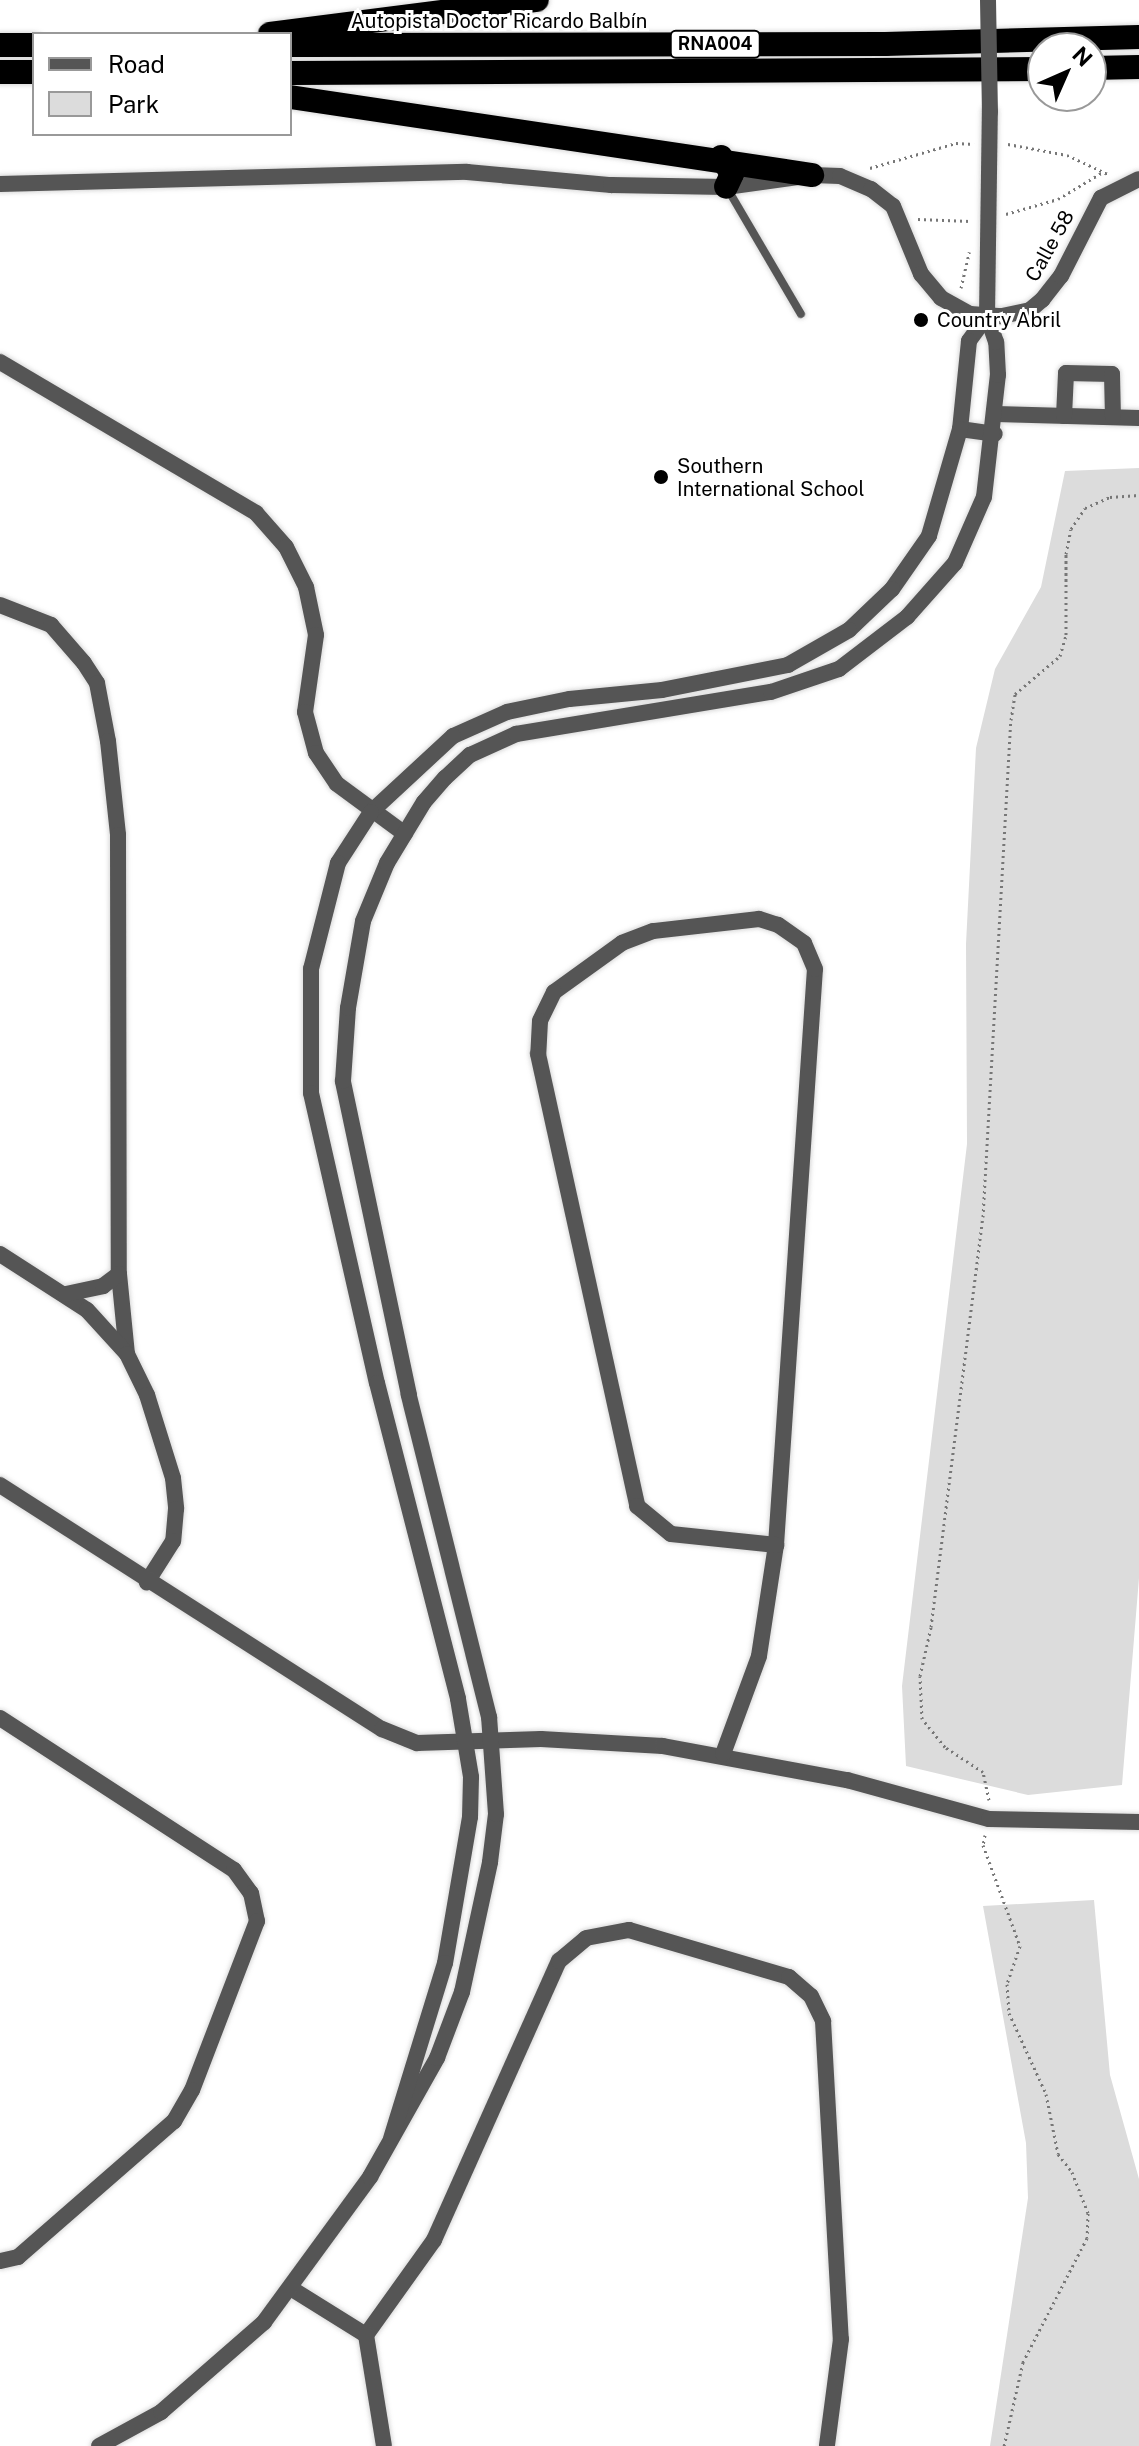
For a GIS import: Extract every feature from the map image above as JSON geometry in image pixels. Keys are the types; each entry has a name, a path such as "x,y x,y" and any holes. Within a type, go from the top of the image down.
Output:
{"highway":[{"path":"286,32 537,0"},
{"name":"Autopista Doctor Ricardo Balbín","path":"292,45 885,44 1139,37"},
{"path":"0,45 32,45"},
{"path":"1107,68 1139,67"},
{"name":"RNA004","path":"292,73 1027,69"},
{"path":"0,72 32,72"},
{"path":"292,97 721,157 812,175"},
{"path":"721,157 732,174 726,187"}],"street":[{"path":"99,2446 161,2412 264,2322 292,2289 391,2138 437,2058 462,1992 496,1814 492,1739 388,1304 343,1081 348,1008 363,921 424,802 470,755 516,734 771,692 839,669 907,617 955,563 984,497 995,434 996,342 987,316 988,0"},
{"path":"0,184 467,172 611,185 726,187 812,175 840,176 883,196 901,218 929,287 956,307 987,316"},
{"name":"Calle 58","path":"987,316 1017,315 1042,300 1061,276 1093,209 1132,180"},
{"path":"391,2138 445,1963 470,1817 466,1741 311,1093 311,969 321,918 338,863 371,812 453,736 507,712 788,665 849,630 892,589 929,536 960,429 969,341 987,316"},
{"path":"0,362 256,513 286,547 306,587 316,635 305,712 316,753 337,784 371,812 405,834"},
{"path":"1064,416 1066,373 1112,374 1113,417"},
{"path":"996,414 1139,418"},
{"path":"960,429 995,434"},
{"path":"0,605 51,625 84,663 97,683 108,741 118,835 119,1274 127,1354"},
{"path":"723,1754 759,1656 776,1545 815,969 804,943 778,925 759,919 653,931 622,943 554,992 540,1021 538,1054 637,1506 671,1534 776,1545"},
{"path":"0,1254 66,1294 127,1354 147,1395 173,1478 176,1509 173,1541 147,1582"},
{"path":"66,1294 103,1286 119,1274"},
{"path":"0,1485 147,1582 382,1729 417,1743 492,1739 599,1741 723,1754 847,1780 989,1819 1139,1822"},
{"path":"0,1718 234,1870 251,1893 257,1921 192,2090 174,2121 18,2257 0,2261"},
{"path":"384,2446 366,2335 434,2240 559,1961 586,1938 629,1930 789,1977 811,1996 823,2021 841,2339 827,2446"},
{"path":"292,2289 366,2335"}],"lane":[{"path":"726,187 801,314"}],"path":[{"path":"840,176 956,143 982,144"},
{"path":"1000,145 1018,143 1067,155 1103,172 1132,180"},
{"path":"999,216 1058,199 1103,172"},
{"path":"901,218 974,222"},
{"path":"1004,2446 1023,2362 1087,2238 1088,2213 1072,2172 1058,2154 1046,2094 1009,2013 1007,1984 1020,1946 983,1845 989,1819 983,1772 945,1747 922,1719 920,1676 931,1627 983,1217 1011,720 1015,694 1060,656 1066,635 1066,554 1071,529 1085,508 1110,497 1139,495"}],"green space":[{"path":"1139,468 1139,1578 1122,1785 1028,1795 906,1766 902,1686 967,1144 966,944 976,748 995,669 1041,587 1065,471"},
{"path":"1094,1900 1110,2075 1139,2179 1139,2446 990,2446 1028,2198 1026,2143 983,1906"}],"place":[{"name":"Country Abril","path":"921,320"},
{"name":"Southern International School","path":"661,477"}]}
